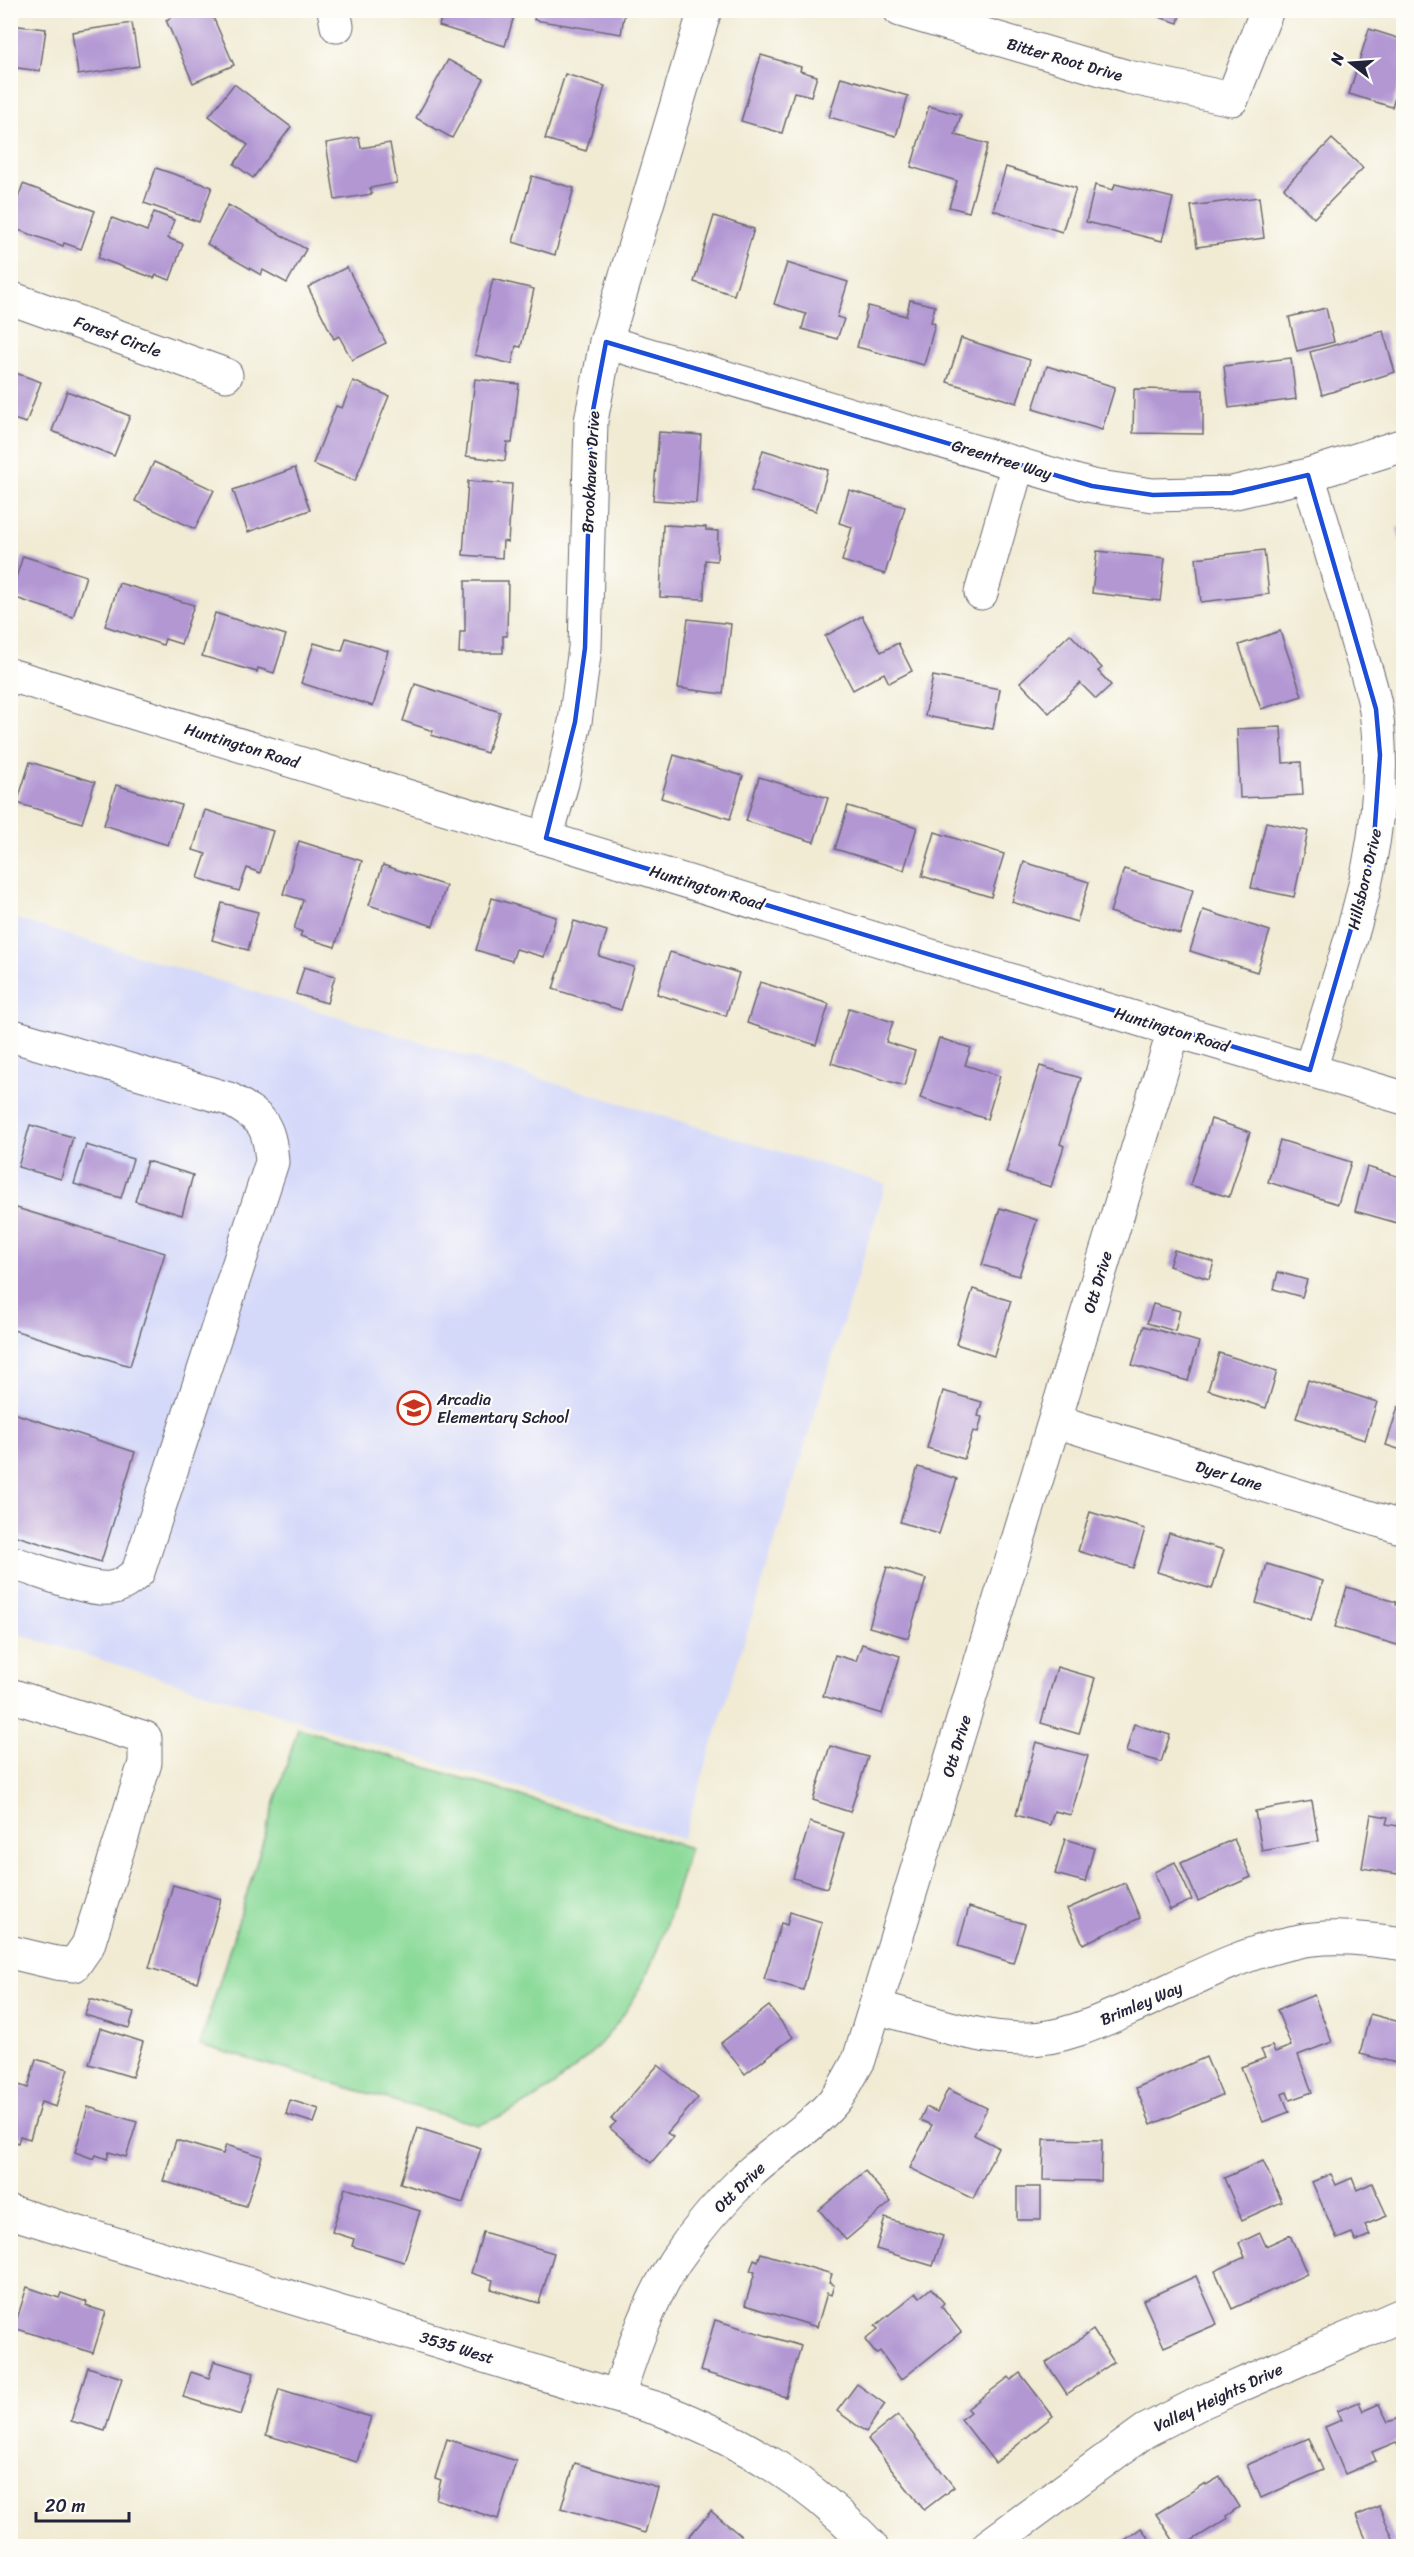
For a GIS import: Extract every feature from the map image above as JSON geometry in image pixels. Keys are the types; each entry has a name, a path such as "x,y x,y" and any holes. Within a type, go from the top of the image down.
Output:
{"street":[{"name":"Brookhaven Drive","path":"546,838 562,783 575,722 585,648 591,420 606,342 705,10"},
{"name":"Bitter Root Drive","path":"900,10 1128,77 1232,99 1267,10"},
{"name":"Forest Circle","path":"10,298 226,375"},
{"name":"Greentree Way","path":"606,342 1092,486 1153,495 1232,493 1308,474 1404,444"},
{"path":"981,593 1018,464"},
{"name":"Hillsboro Drive","path":"1308,474 1376,709 1380,755 1379,804 1373,853 1356,921 1310,1070"},
{"name":"Huntington Road","path":"10,675 1404,1098"},
{"name":"Ott Drive","path":"618,2395 632,2352 651,2306 675,2262 711,2215 750,2174 812,2122 838,2095 859,2060 1174,1030"},
{"path":"10,1035 229,1099 257,1115 270,1137 272,1162 138,1572 126,1582 111,1588 94,1587 10,1562"},
{"name":"Dyer Lane","path":"1055,1422 1404,1528"},
{"path":"10,1695 145,1738 145,1763 84,1952 74,1965 10,1952"},
{"name":"Brimley Way","path":"876,2007 990,2036 1028,2040 1065,2034 1251,1956 1295,1942 1330,1938 1366,1939 1404,1944"},
{"name":"3535 West","path":"10,2212 618,2395 716,2431 778,2467 819,2498 871,2547"},
{"name":"Valley Heights Drive","path":"988,2547 1145,2431 1204,2401 1404,2314"}],"highlighted area":[{"path":"606,342 1092,486 1153,495 1232,493 1308,475 1376,709 1380,755 1373,853 1310,1070 546,838 575,722 585,648 591,421"}],"shaded area":[{"name":"Arcadia Elementary School","path":"10,917 886,1184 683,1839 11,1632"}],"green space":[{"path":"298,1728 690,1848 657,1950 630,2006 595,2049 552,2087 503,2115 478,2125 200,2045"}],"building":[{"path":"188,10 210,10 234,65 193,83 166,20"},
{"path":"443,10 516,10 505,46 439,26"},
{"path":"536,10 625,10 621,34 534,20"},
{"path":"1137,10 1181,10 1178,23"},
{"path":"132,23 139,66 78,75 72,32"},
{"path":"10,25 46,29 40,71 10,67"},
{"path":"1369,29 1404,40 1404,69 1392,107 1349,94"},
{"path":"761,55 801,67 800,71 817,76 811,96 794,92 782,133 741,121"},
{"path":"448,60 484,79 452,138 416,118"},
{"path":"565,74 605,86 586,151 545,139"},
{"path":"841,77 908,96 896,136 829,117"},
{"path":"234,84 291,127 253,178 234,164 248,145 209,116"},
{"path":"929,106 961,115 955,135 988,144 969,212 949,207 957,181 911,167"},
{"path":"359,137 361,148 390,143 397,183 370,188 372,194 335,200 326,143"},
{"path":"1332,139 1363,168 1314,218 1284,188"},
{"path":"1006,167 1076,188 1062,232 993,210"},
{"path":"156,168 212,187 199,222 144,203"},
{"path":"532,176 574,188 555,255 513,242"},
{"path":"23,184 95,211 81,249 64,243 63,246 10,227 10,220"},
{"path":"1115,184 1173,198 1162,241 1086,222 1095,185 1113,190"},
{"path":"1259,197 1264,238 1197,247 1191,206"},
{"path":"228,205 306,249 287,283 263,270 261,275 207,244"},
{"path":"154,212 174,220 168,238 183,244 170,280 156,275 154,278 98,258 112,218 147,231"},
{"path":"714,216 754,229 734,295 694,282"},
{"path":"787,263 848,282 837,317 844,319 837,339 802,329 806,314 774,304"},
{"path":"347,267 386,343 352,360 339,336 334,339 308,287"},
{"path":"493,279 534,289 521,347 516,346 512,364 475,355"},
{"path":"910,300 935,306 931,322 935,324 924,365 857,347 868,306 906,316"},
{"path":"1326,308 1334,342 1297,351 1289,317"},
{"path":"1383,331 1395,372 1322,395 1310,352"},
{"path":"961,338 1030,360 1017,403 947,382"},
{"path":"1291,358 1296,399 1229,408 1224,366"},
{"path":"1047,366 1115,387 1102,430 1033,409"},
{"path":"10,371 41,382 26,423 10,418"},
{"path":"475,379 519,384 512,443 507,442 505,461 466,456"},
{"path":"353,381 389,396 355,481 313,464 336,406 342,408"},
{"path":"1134,389 1203,390 1203,434 1133,433"},
{"path":"67,391 130,416 114,456 52,431"},
{"path":"659,432 701,435 696,503 653,500"},
{"path":"763,450 828,470 816,511 751,491"},
{"path":"154,462 214,490 195,529 135,501"},
{"path":"295,468 310,510 248,532 233,490"},
{"path":"468,481 512,484 508,542 503,541 502,558 463,555"},
{"path":"849,490 905,507 885,574 842,561 852,527 839,523"},
{"path":"663,525 706,527 706,530 718,531 717,561 705,560 704,599 660,597"},
{"path":"1404,526 1404,549 1403,549 1397,528"},
{"path":"1264,550 1269,594 1201,602 1196,558"},
{"path":"1097,551 1165,558 1160,601 1092,593"},
{"path":"23,556 86,576 73,617 10,596"},
{"path":"465,581 508,581 507,636 503,636 503,653 459,653 460,632 465,632"},
{"path":"119,583 194,605 181,644 165,639 163,645 105,626"},
{"path":"215,613 286,635 274,673 258,668 257,672 202,656"},
{"path":"862,616 881,652 898,643 912,671 889,683 884,673 853,690 825,636"},
{"path":"688,619 731,624 723,694 678,688"},
{"path":"1280,631 1302,696 1261,709 1239,645"},
{"path":"1070,634 1102,668 1098,671 1111,685 1096,699 1080,683 1049,713 1020,682"},
{"path":"346,638 388,651 373,706 301,683 314,643 342,651"},
{"path":"933,676 1000,689 993,729 925,716"},
{"path":"415,684 500,712 487,753 431,735 433,731 403,721"},
{"path":"1281,727 1283,763 1301,762 1303,795 1240,798 1237,729"},
{"path":"674,755 743,776 730,819 661,798"},
{"path":"30,762 95,782 82,823 17,803"},
{"path":"759,777 828,798 814,842 746,821"},
{"path":"116,785 181,805 168,845 104,825"},
{"path":"848,806 917,827 904,870 835,849"},
{"path":"205,810 273,831 260,873 247,868 239,891 198,878 206,854 193,850"},
{"path":"1266,822 1308,831 1294,897 1251,888"},
{"path":"935,832 1004,854 991,897 922,876"},
{"path":"299,841 362,861 335,947 300,936 302,932 294,929 303,900 283,894"},
{"path":"1024,862 1089,882 1077,922 1012,902"},
{"path":"383,865 446,886 433,926 369,905"},
{"path":"1124,869 1193,890 1180,934 1110,912"},
{"path":"492,898 556,917 544,957 516,949 512,961 476,950"},
{"path":"222,903 258,912 248,950 212,940"},
{"path":"1203,910 1270,931 1257,972 1190,951"},
{"path":"574,921 607,931 599,956 634,967 621,1010 553,989"},
{"path":"670,952 739,973 726,1016 657,994"},
{"path":"304,967 335,976 327,1003 296,994"},
{"path":"760,982 829,1004 816,1045 747,1023"},
{"path":"849,1008 893,1022 886,1042 915,1051 904,1086 831,1063"},
{"path":"939,1038 971,1048 965,1065 1000,1076 987,1119 920,1098"},
{"path":"1040,1066 1081,1078 1060,1144 1064,1146 1051,1187 1006,1173"},
{"path":"1211,1119 1250,1132 1229,1197 1190,1185"},
{"path":"30,1125 73,1137 61,1179 18,1167"},
{"path":"1280,1140 1351,1162 1338,1204 1268,1182"},
{"path":"86,1145 133,1159 121,1198 74,1184"},
{"path":"147,1161 193,1175 182,1215 135,1201"},
{"path":"1367,1167 1404,1178 1404,1225 1355,1211"},
{"path":"10,1206 165,1253 130,1366 10,1329"},
{"path":"1000,1208 1037,1220 1019,1276 982,1265"},
{"path":"1174,1250 1214,1262 1209,1279 1169,1266"},
{"path":"1278,1272 1307,1280 1302,1297 1274,1289"},
{"path":"973,1289 1011,1301 994,1356 956,1344"},
{"path":"1153,1304 1180,1311 1175,1331 1147,1323"},
{"path":"1144,1326 1199,1342 1188,1381 1132,1365"},
{"path":"1219,1353 1277,1371 1266,1408 1208,1390"},
{"path":"1308,1380 1377,1402 1365,1440 1296,1418"},
{"path":"943,1391 982,1402 978,1416 982,1417 978,1432 973,1431 964,1459 927,1448"},
{"path":"1398,1407 1404,1409 1404,1451 1386,1445"},
{"path":"10,1412 135,1452 101,1562 10,1534"},
{"path":"918,1467 957,1479 939,1534 900,1522"},
{"path":"1090,1512 1145,1529 1133,1568 1078,1551"},
{"path":"1169,1533 1224,1550 1212,1589 1157,1572"},
{"path":"1267,1564 1323,1581 1311,1620 1256,1603"},
{"path":"887,1567 926,1579 908,1638 869,1627"},
{"path":"1347,1587 1396,1602 1396,1605 1404,1607 1404,1637 1401,1646 1335,1627"},
{"path":"862,1644 900,1656 882,1714 823,1696 835,1655 856,1661"},
{"path":"1057,1667 1095,1678 1079,1734 1041,1723"},
{"path":"1134,1724 1170,1735 1161,1762 1126,1752"},
{"path":"1036,1742 1088,1756 1071,1815 1054,1811 1050,1825 1016,1815"},
{"path":"830,1746 868,1757 850,1812 813,1800"},
{"path":"1312,1801 1319,1841 1262,1851 1255,1811"},
{"path":"1371,1814 1388,1817 1386,1824 1404,1827 1404,1875 1362,1868"},
{"path":"810,1822 844,1833 827,1888 793,1878"},
{"path":"1065,1839 1094,1848 1085,1882 1055,1874"},
{"path":"1234,1839 1251,1877 1198,1901 1181,1863"},
{"path":"1175,1862 1192,1900 1170,1910 1154,1872"},
{"path":"1125,1883 1140,1918 1083,1944 1067,1909"},
{"path":"173,1885 221,1899 197,1982 149,1968"},
{"path":"969,1907 1025,1924 1013,1963 958,1946"},
{"path":"790,1912 822,1922 803,1990 764,1979 781,1923 787,1925"},
{"path":"1314,1995 1332,2042 1298,2055 1312,2092 1290,2100 1287,2092 1282,2094 1289,2112 1263,2122 1241,2067 1265,2058 1261,2050 1272,2046 1275,2052 1291,2046 1277,2010"},
{"path":"90,1999 134,2012 129,2028 85,2015"},
{"path":"769,2006 793,2037 745,2074 721,2043"},
{"path":"1370,2014 1404,2023 1404,2065 1360,2054"},
{"path":"100,2028 143,2042 132,2077 89,2064"},
{"path":"1206,2057 1222,2095 1151,2125 1136,2088"},
{"path":"36,2059 68,2069 56,2107 41,2102 30,2139 20,2136 18,2143 10,2140 10,2082 28,2088"},
{"path":"658,2065 698,2098 667,2133 673,2137 651,2163 610,2128 616,2122 611,2119"},
{"path":"948,2089 987,2108 974,2135 998,2147 973,2199 910,2168 932,2125 920,2120 926,2107 937,2112"},
{"path":"290,2100 319,2109 314,2123 286,2114"},
{"path":"88,2107 137,2122 126,2157 109,2152 107,2159 96,2155 94,2159 75,2152"},
{"path":"418,2128 481,2148 463,2203 400,2183"},
{"path":"1044,2139 1102,2140 1101,2181 1043,2180"},
{"path":"176,2140 223,2154 226,2145 262,2156 246,2206 163,2181"},
{"path":"1263,2161 1282,2202 1242,2220 1224,2178"},
{"path":"865,2171 891,2202 846,2240 819,2210"},
{"path":"1331,2174 1336,2185 1352,2178 1357,2190 1372,2183 1387,2216 1365,2225 1370,2235 1356,2241 1352,2233 1337,2239 1312,2182"},
{"path":"1017,2187 1041,2187 1041,2220 1017,2220"},
{"path":"345,2188 420,2211 404,2262 352,2246 354,2239 332,2232"},
{"path":"885,2218 943,2236 933,2266 876,2249"},
{"path":"483,2232 554,2253 539,2303 491,2289 493,2280 471,2273"},
{"path":"1260,2233 1266,2246 1290,2235 1307,2274 1232,2309 1215,2271 1245,2257 1239,2243"},
{"path":"761,2253 832,2274 829,2283 834,2285 831,2295 827,2293 817,2327 745,2305 755,2272 750,2271 754,2259 758,2261"},
{"path":"1196,2276 1217,2324 1164,2347 1143,2300"},
{"path":"27,2287 59,2298 61,2293 87,2302 86,2306 106,2312 93,2353 14,2328"},
{"path":"931,2288 944,2303 941,2306 961,2332 901,2380 880,2351 876,2354 865,2340 878,2329 875,2326 916,2293 920,2297"},
{"path":"715,2320 801,2346 786,2397 700,2371"},
{"path":"1093,2330 1114,2362 1067,2394 1046,2363"},
{"path":"214,2361 254,2373 241,2415 183,2397 191,2372 209,2378"},
{"path":"88,2367 122,2378 105,2431 71,2421"},
{"path":"1020,2373 1053,2416 995,2463 961,2419 970,2412 967,2409 1009,2377 1011,2380"},
{"path":"857,2384 885,2404 866,2432 837,2411"},
{"path":"279,2389 371,2417 357,2462 266,2435"},
{"path":"1359,2402 1363,2411 1379,2404 1388,2422 1404,2416 1404,2446 1399,2448 1396,2442 1372,2452 1376,2461 1345,2474 1325,2427 1342,2420 1337,2411"},
{"path":"898,2415 954,2487 924,2510 868,2439"},
{"path":"1309,2438 1323,2470 1261,2498 1247,2465"},
{"path":"447,2439 516,2461 498,2519 436,2499 441,2480 435,2478"},
{"path":"575,2463 658,2488 645,2533 561,2508"},
{"path":"1220,2477 1239,2507 1226,2516 1227,2519 1183,2546 1177,2546 1156,2514 1205,2483 1206,2485"},
{"path":"1379,2506 1395,2543 1387,2546 1369,2546 1356,2516"},
{"path":"711,2511 753,2546 691,2546 685,2541"},
{"path":"1141,2528 1155,2546 1117,2546"}],"place":[{"name":"Arcadia Elementary School","path":"414,1408"}]}
